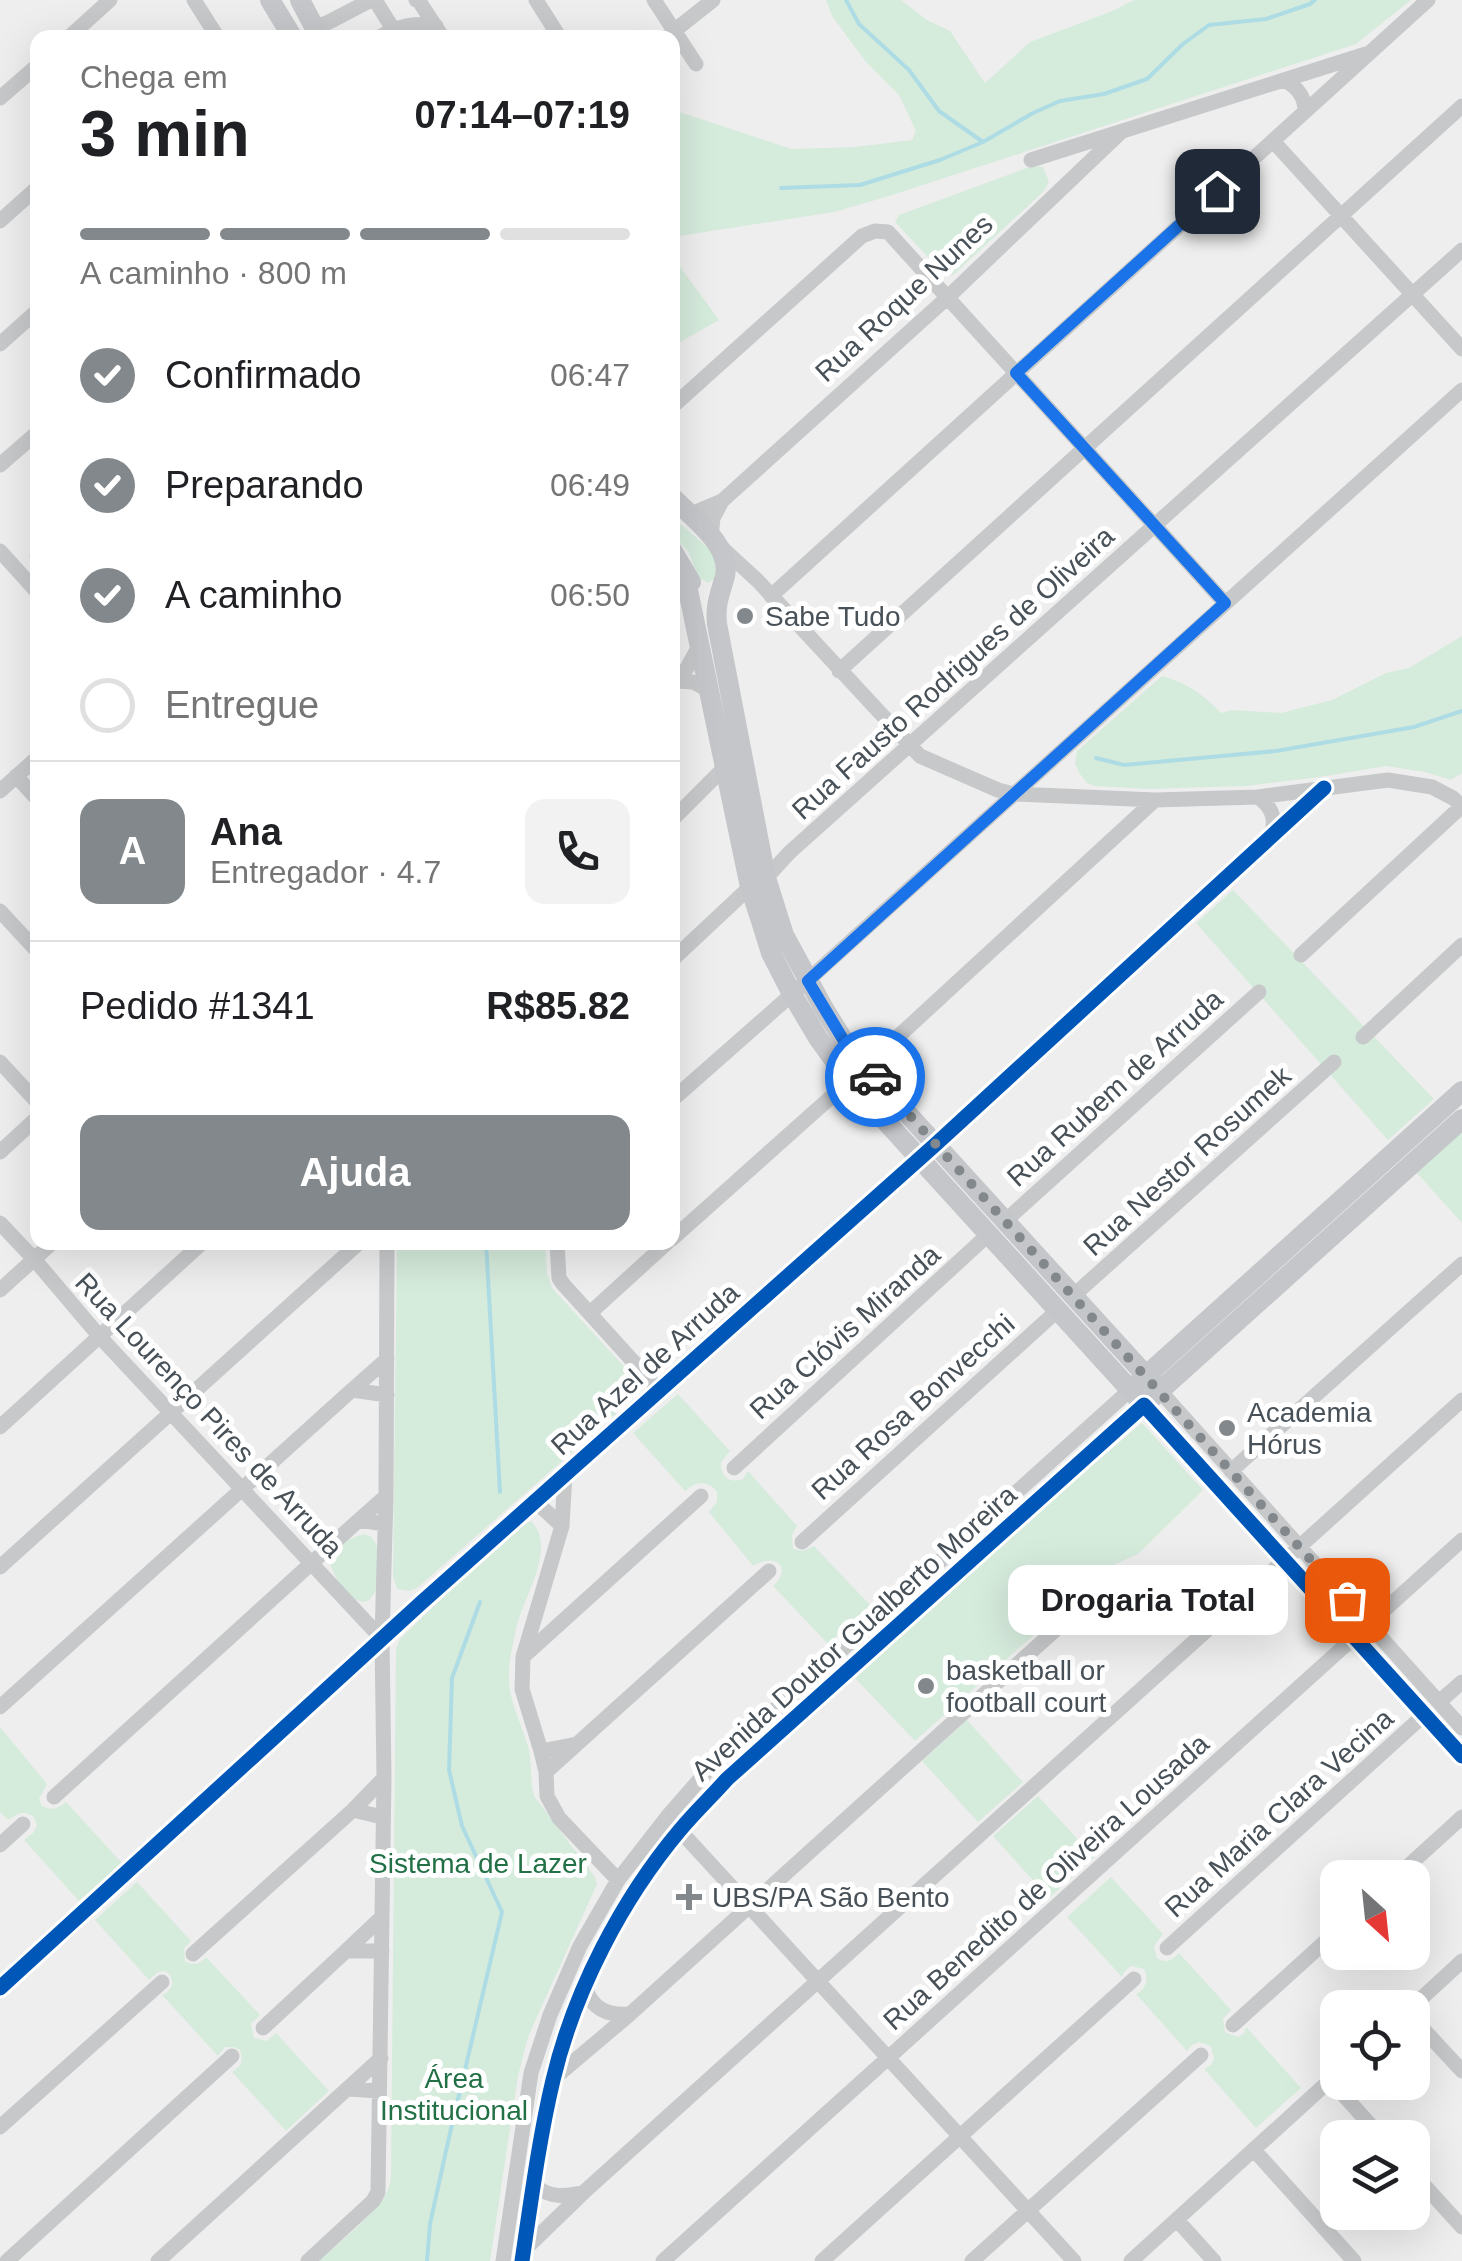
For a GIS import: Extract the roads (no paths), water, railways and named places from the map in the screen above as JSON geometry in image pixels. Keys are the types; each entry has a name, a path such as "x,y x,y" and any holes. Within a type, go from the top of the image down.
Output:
{"main road":[{"path":"270,0 288,30"},
{"path":"300,0 316,30"},
{"path":"680,515 715,540 726,560 716,604 734,766 732,802 818,1038 928,1150 1145,1390"},
{"path":"680,566 697,586 721,587"},
{"path":"680,573 708,690 734,766 759,874 760,918 772,953 800,988"},
{"name":"Avenida Doutor Gualberto Moreira","path":"1145,1390 1462,1091"},
{"name":"Avenida Doutor Gualberto Moreira","path":"1145,1390 1462,1118"}],"street":[{"path":"77,30 110,0"},
{"path":"194,0 209,30"},
{"path":"319,30 327,22 373,0 393,29 416,22 435,30"},
{"path":"416,0 439,30"},
{"path":"536,0 555,30"},
{"path":"654,0 667,30"},
{"path":"674,30 714,0"},
{"path":"771,596 1428,0"},
{"path":"680,46 696,64"},
{"path":"1031,160 1374,51"},
{"path":"0,98 30,72"},
{"path":"1284,80 1300,93 1305,111"},
{"path":"840,670 1462,106"},
{"name":"Rua Roque Nunes","path":"680,515 722,502 948,297 1120,132"},
{"path":"1273,141 1462,349"},
{"path":"0,220 30,194"},
{"path":"680,400 862,236 888,232 1225,603"},
{"name":"Rua Fausto Rodrigues de Oliveira","path":"680,953 759,874 790,852 1462,250"},
{"path":"0,344 30,317"},
{"path":"680,1093 1462,390"},
{"path":"0,465 30,439"},
{"path":"722,502 713,518 715,540 758,581 909,746 933,763 998,790 1154,800 1258,796 1368,781 1404,781 1442,791 1462,806 1301,955"},
{"path":"0,551 30,584"},
{"path":"721,587 736,581 758,581"},
{"path":"680,674 699,646"},
{"path":"680,682 693,682 708,690"},
{"path":"0,791 30,763"},
{"path":"680,813 734,766"},
{"path":"16,776 30,791"},
{"name":"Rua Azel de Arruda","path":"0,1988 1324,788"},
{"path":"688,806 711,796 732,802"},
{"path":"1258,796 1274,814 1272,837"},
{"path":"680,1232 1154,800"},
{"path":"0,911 30,943"},
{"path":"714,923 741,913 760,918"},
{"path":"1363,1036 1462,945"},
{"name":"Rua Rubem de Arruda","path":"997,1227 1258,992"},
{"path":"0,1062 30,1094"},
{"name":"Rua Nestor Rosumek","path":"1065,1303 1334,1062"},
{"path":"0,1152 30,1125"},
{"name":"Rua Lourenço Pires de Arruda","path":"0,1223 100,1337 382,1639"},
{"name":"Rua Clóvis Miranda","path":"734,1468 997,1227"},
{"path":"0,1290 44,1250"},
{"path":"0,1427 194,1250"},
{"path":"0,1568 352,1250"},
{"path":"362,1250 387,1262"},
{"path":"308,2261 378,2192 387,1250"},
{"path":"558,1250 560,1278 570,1292 659,1390"},
{"path":"590,1313 660,1250"},
{"path":"1230,1471 1462,1264"},
{"name":"Rua Rosa Bonvecchi","path":"802,1542 1065,1303"},
{"path":"0,1708 387,1359"},
{"path":"352,1390 387,1394"},
{"path":"1145,1390 1230,1471 1462,1728"},
{"path":"1145,1390 1283,1560 1462,1756"},
{"name":"Avenida Doutor Gualberto Moreira","path":"503,2261 531,2073 550,2015 580,1946 618,1880 708,1770 1145,1390"},
{"name":"Avenida Doutor Gualberto Moreira","path":"523,2255 552,2080 585,1986 623,1908 680,1830 728,1779 1145,1390"},
{"path":"523,2255 584,2192 1462,1400"},
{"path":"565,1474 562,1526 523,1657 522,1689 546,1772 546,1796 560,1818 618,1880"},
{"path":"54,1797 386,1496"},
{"path":"523,1657 702,1496"},
{"path":"535,1501 562,1526"},
{"path":"359,1520 386,1524"},
{"name":"Rua Benedito de Oliveira Lousada","path":"664,2261 1462,1540"},
{"path":"546,1772 769,1571"},
{"path":"552,2080 606,2036 1104,1586"},
{"path":"383,1600 400,1606 421,1603"},
{"path":"534,1618 575,1610"},
{"path":"534,1618 537,1628 552,1631"},
{"path":"345,1673 367,1674 383,1684"},
{"path":"1439,1702 1462,1682"},
{"name":"Rua Maria Clara Vecina","path":"1166,1948 1424,1715"},
{"path":"541,1750 577,1744"},
{"path":"193,1954 384,1778"},
{"path":"353,1810 382,1816"},
{"path":"667,1816 1074,2261"},
{"path":"1414,1860 1462,1816"},
{"path":"0,1845 23,1824"},
{"path":"263,2028 382,1917"},
{"path":"1233,2025 1320,1946"},
{"path":"346,1951 382,1951"},
{"path":"1430,1990 1462,1961"},
{"path":"822,2261 1134,1979"},
{"path":"0,2127 162,1982"},
{"path":"585,1986 590,2000 603,2011 617,2016 630,2014"},
{"path":"603,2011 593,2023 606,2036"},
{"path":"1430,2036 1462,2072"},
{"path":"972,2261 1201,2055"},
{"path":"7,2261 232,2056"},
{"path":"158,2261 380,2058"},
{"path":"347,2088 379,2091"},
{"path":"1131,2261 1320,2089"},
{"path":"1353,2100 1368,2120"},
{"path":"1254,2150 1354,2261"},
{"path":"534,2186 558,2196 584,2192"},
{"path":"1430,2191 1462,2226"},
{"path":"1177,2220 1214,2261"}],"waterway":[{"path":"846,0 859,24 909,70 939,111 983,142"},
{"path":"781,188 860,185 940,160 1060,101 1104,94 1147,79 1209,25 1266,19 1315,0"},
{"path":"1096,758 1124,765 1276,751 1414,727 1462,711"},
{"path":"486,1250 500,1492"},
{"path":"427,2261 430,2224 502,1912 462,1826 449,1770 452,1678 480,1602"}],"place":[{"name":"Sabe Tudo","path":"745,616"},
{"name":"Academia Hórus","path":"1227,1428"},
{"name":"Drogaria Total","path":"1347,1600"},
{"name":"basketball or football court","path":"926,1686"},
{"name":"UBS/PA São Bento","path":"689,1897"}],"park label":[{"name":"Sistema de Lazer","path":"478,1863"},
{"name":"Área Institucional","path":"454,2094"}]}
